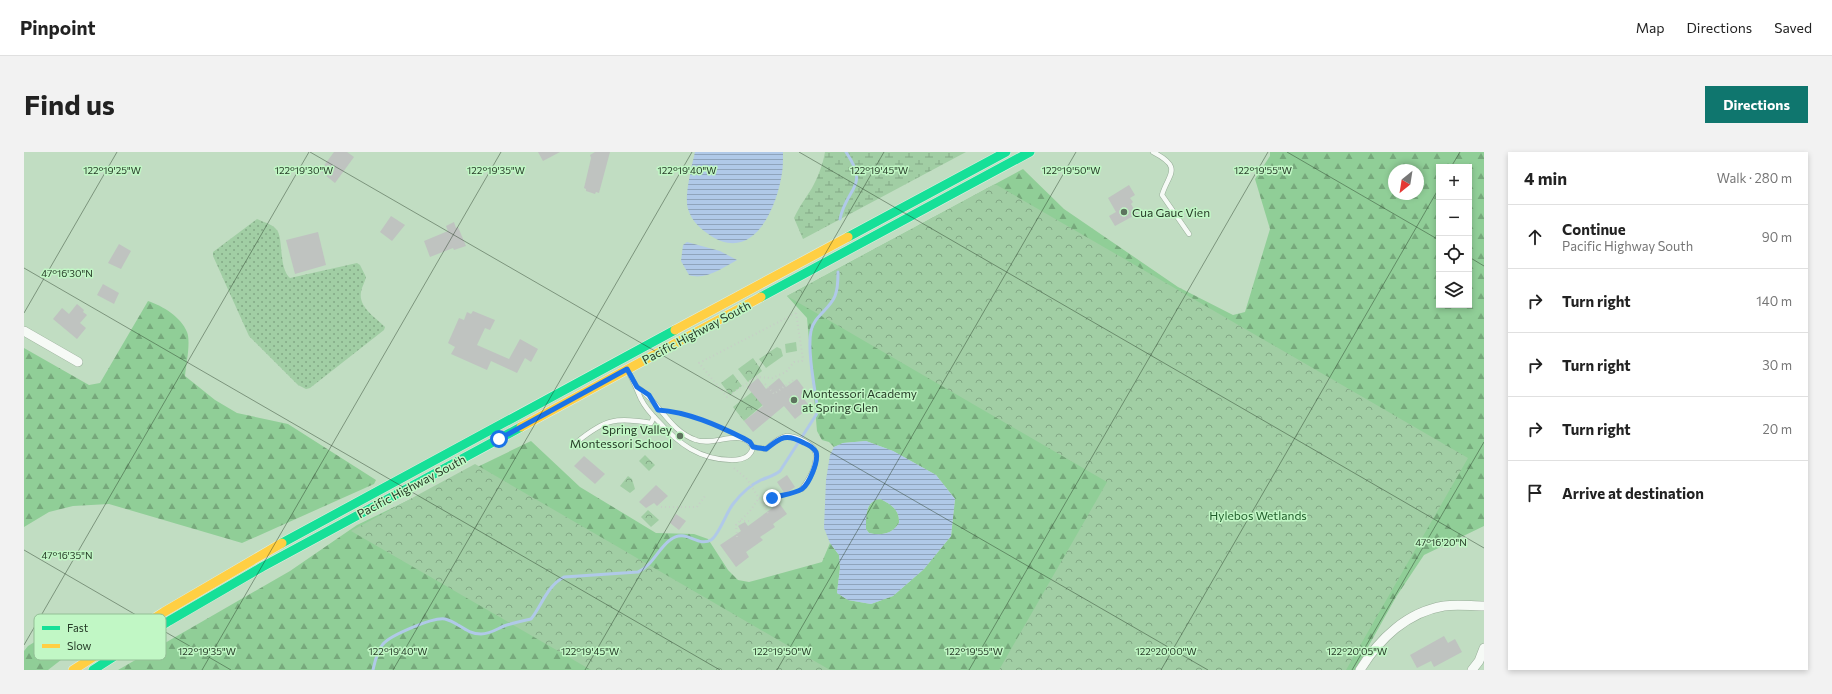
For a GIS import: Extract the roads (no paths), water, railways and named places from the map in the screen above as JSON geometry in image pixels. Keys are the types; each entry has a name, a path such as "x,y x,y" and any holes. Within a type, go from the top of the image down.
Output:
{"main road":[{"name":"Pacific Highway South","path":"160,614 235,569 643,345 1006,152"},
{"name":"Pacific Highway South","path":"166,623 262,567 1030,152"},
{"name":"Pacific Highway South","path":"73,670 88,660"},
{"name":"Pacific Highway South","path":"93,670 109,660"}],"street":[{"path":"24,331 78,362"},
{"path":"1360,670 1386,637 1413,617 1429,610 1445,606 1484,606"},
{"path":"1472,670 1479,661 1484,648"}],"lane":[{"path":"1153,152 1167,162 1171,168 1172,176 1162,195 1190,234"},
{"path":"627,369 637,387 641,399 654,417 673,438 706,457 718,460 735,460 747,457 752,453 753,447 750,442 743,438 736,437 713,442 702,442 689,438 677,429 658,410 649,395 637,387"},
{"path":"577,442 589,432 604,424 621,419 651,423 654,417"},
{"path":"753,447 766,449 777,440 786,436 796,438 813,447 816,454 812,474 802,489"}],"water":[{"path":"695,152 783,152 782,173 775,201 769,215 761,227 751,237 740,242 726,242 711,236 697,225 692,218 688,209 687,197"},
{"path":"687,242 720,251 737,260 708,275 689,275 681,261 683,245"},
{"path":"866,441 893,451 936,475 955,499 951,536 924,569 893,596 871,604 848,600 837,593 840,568 839,555 830,543 824,528 826,480 830,455 834,447 843,443","holes":["880,499 894,508 898,514 899,523 890,532 882,534 869,533 866,529 867,510 871,503 875,500"]}],"waterway":[{"path":"840,219 843,208 855,187 856,180 856,173 853,164 846,152"},
{"path":"373,670 375,660 383,644 387,640 412,627 439,619 445,619 471,632 481,634 487,633 504,626 531,619 553,585 564,577 638,572 647,566 670,540 676,537 686,536 701,542 711,540 717,534 733,504 742,494 757,482 780,471 818,411 810,349 811,331 815,321 833,301 837,287 838,272"}],"place":[{"name":"Cua Gauc Vien","path":"1124,212"},
{"name":"Montessori Academy at Spring Glen","path":"794,400"},
{"name":"Spring Valley Montessori School","path":"680,436"}],"park label":[{"name":"Hylebos Wetlands","path":"1258,515"}]}
